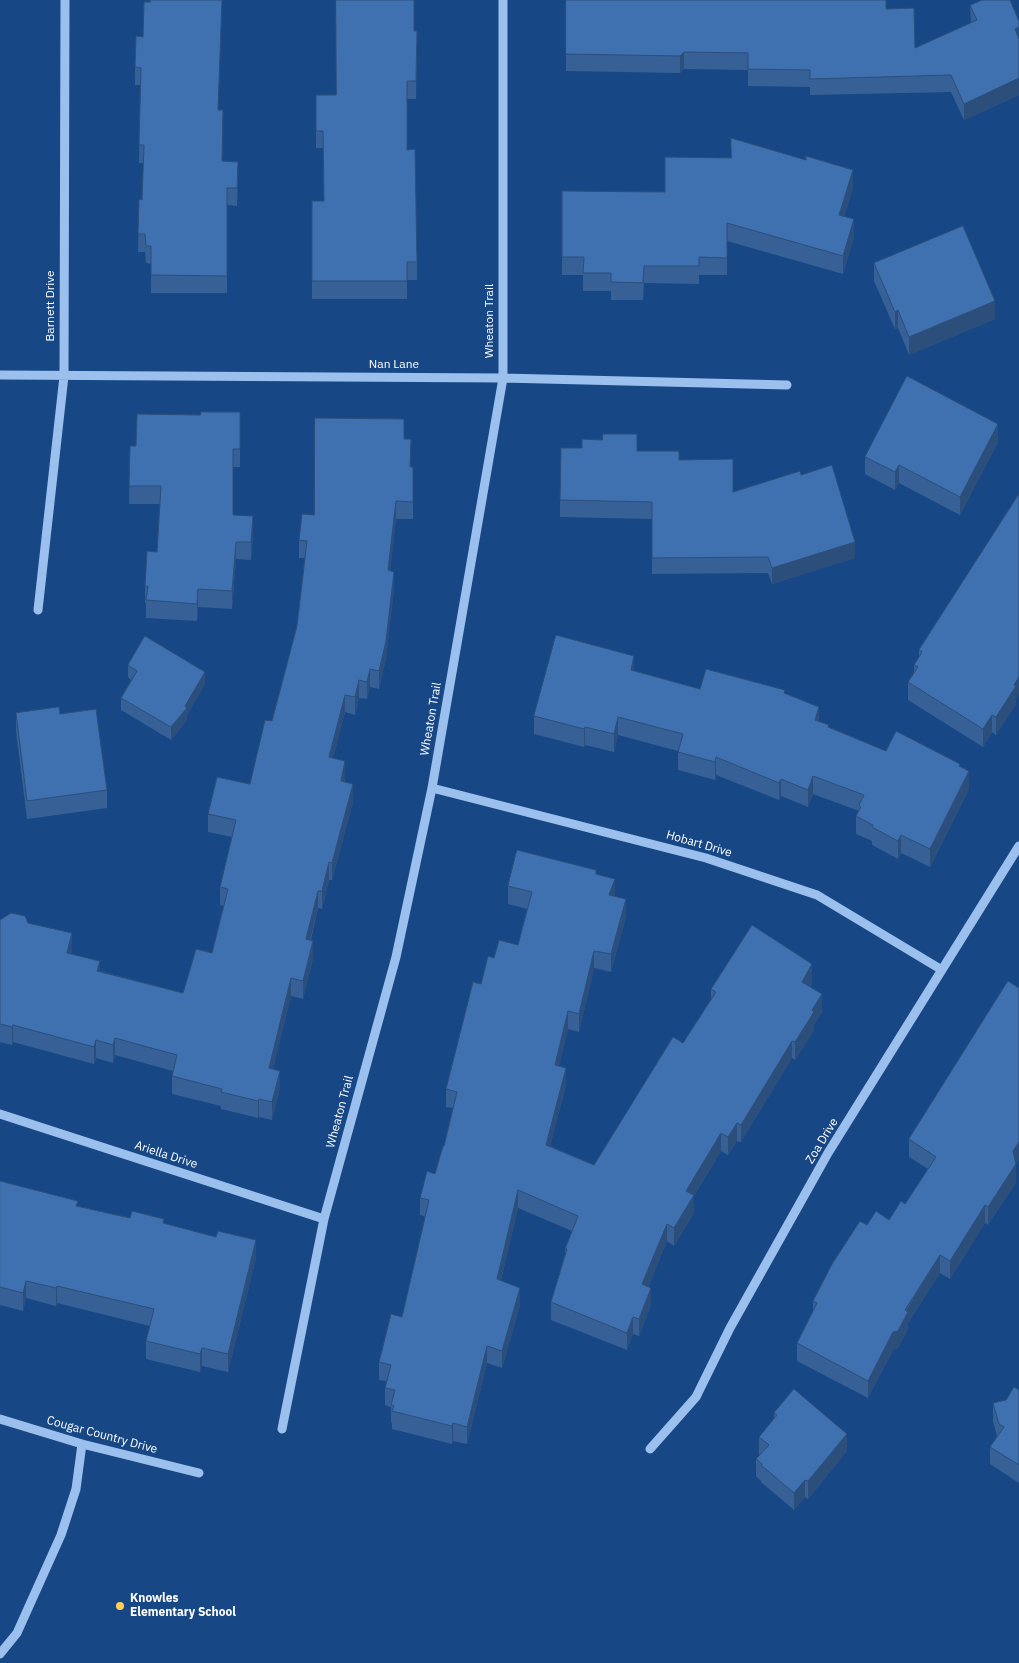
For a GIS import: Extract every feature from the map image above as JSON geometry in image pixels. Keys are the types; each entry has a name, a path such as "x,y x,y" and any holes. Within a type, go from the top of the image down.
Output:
{"street":[{"name":"Barnett Drive","path":"38,610 64,376 64,0"},
{"name":"Wheaton Trail","path":"282,1429 324,1219 396,957 432,788 503,378 503,0"},
{"name":"Nan Lane","path":"0,375 503,378 787,385"},
{"name":"Hobart Drive","path":"432,788 706,858 816,895 942,970"},
{"name":"Zoa Drive","path":"650,1449 696,1397 730,1328 828,1153 1019,846"},
{"name":"Ariella Drive","path":"0,1114 324,1219"},
{"name":"Cougar Country Drive","path":"0,1419 82,1444 199,1473"},
{"path":"0,1654 16,1633 61,1535 76,1488 82,1444"}],"building":[{"path":"150,0 222,0 218,110 223,110 222,161 238,162 237,188 227,188 227,276 151,275 151,246 146,246 145,234 138,234 139,199 142,200 144,145 139,145 141,68 135,67 136,36 143,37 144,2 150,2"},
{"path":"336,0 414,0 414,31 417,31 416,81 407,81 407,150 415,149 417,262 407,262 407,281 312,281 312,201 324,201 323,131 316,131 316,95 336,95"},
{"path":"566,0 886,0 886,9 914,8 915,48 977,20 970,5 982,0 1010,0 1019,21 1019,27 1015,29 1019,39 1019,78 964,104 951,75 810,79 810,70 748,69 748,53 684,52 680,56 566,54"},
{"path":"731,138 806,160 806,156 853,170 839,215 854,219 843,256 727,223 727,258 699,257 699,266 644,266 643,283 611,282 611,273 583,273 584,257 562,257 562,191 665,192 665,157 731,158"},
{"path":"963,226 995,301 909,337 898,310 895,312 874,263"},
{"path":"907,376 998,424 960,497 899,465 895,472 865,457"},
{"path":"201,412 240,412 240,449 233,449 233,515 253,516 251,542 236,542 232,591 198,589 197,604 146,600 148,586 145,586 147,551 157,552 161,486 129,486 130,446 136,446 137,414 200,415"},
{"path":"315,418 404,419 404,439 411,439 410,467 413,467 413,502 396,501 388,570 394,572 386,641 379,671 370,669 367,682 359,680 355,697 345,695 329,757 345,761 341,781 353,784 332,863 329,862 322,891 318,891 306,939 313,941 303,981 291,978 269,1068 280,1071 272,1102 259,1099 258,1101 221,1092 222,1089 172,1076 177,1055 115,1038 113,1045 96,1040 94,1047 13,1025 12,1027 0,1024 0,920 11,913 25,916 28,923 72,933 67,953 100,961 97,971 183,993 196,949 212,953 228,889 220,887 236,820 208,814 217,777 250,784 265,720 272,721 297,626 307,541 299,540 302,514 314,515"},
{"path":"603,434 637,434 637,451 679,451 679,460 733,459 733,492 800,471 801,475 832,465 855,542 772,568 768,557 652,558 652,502 560,500 561,448 582,448 582,439 602,440"},
{"path":"1019,494 1019,677 1014,685 1016,686 996,717 992,715 983,729 908,682 918,667 914,665 922,652 919,650"},
{"path":"556,635 634,656 631,670 700,689 706,669 785,690 784,693 819,707 815,720 829,725 828,727 886,751 896,731 960,764 959,766 969,771 930,849 901,835 898,841 856,816 864,795 813,776 808,790 781,779 779,783 716,757 715,762 678,752 683,734 618,717 614,734 585,727 584,729 534,716"},
{"path":"145,636 205,672 185,706 187,708 171,727 121,698 137,671 128,665"},
{"path":"59,707 60,714 96,709 107,790 27,801 16,713"},
{"path":"517,850 596,870 596,874 615,879 609,895 626,899 611,954 594,951 579,1014 568,1011 555,1065 566,1068 546,1145 594,1165 673,1037 683,1043 716,992 711,989 752,925 812,964 802,982 822,994 812,1010 814,1012 795,1042 792,1041 741,1125 737,1123 728,1137 721,1133 686,1191 694,1195 674,1228 667,1224 642,1284 651,1288 639,1319 633,1317 627,1333 551,1302 567,1249 565,1249 578,1216 518,1190 497,1279 520,1288 502,1351 487,1346 467,1427 453,1423 452,1426 392,1411 394,1406 391,1405 395,1390 385,1388 391,1365 379,1362 391,1314 402,1317 429,1200 420,1198 427,1171 435,1174 457,1092 446,1089 473,982 481,984 488,956 494,958 499,940 518,945 532,892 508,886"},
{"path":"1008,981 1019,988 1019,1142 1013,1151 1016,1164 988,1207 985,1205 950,1261 940,1255 905,1310 908,1312 898,1331 893,1332 868,1381 797,1343 817,1303 813,1301 832,1264 860,1221 867,1225 876,1211 889,1220 901,1201 905,1204 936,1157 909,1139"},
{"path":"0,1181 78,1201 76,1206 130,1218 132,1211 164,1219 163,1223 216,1237 218,1231 256,1240 228,1354 202,1348 200,1354 146,1341 154,1309 57,1286 56,1288 26,1281 23,1293 0,1287"},
{"path":"1014,1387 1019,1390 1019,1465 990,1447 1004,1427 999,1424 993,1403 1006,1400"},
{"path":"794,1389 847,1434 808,1481 805,1480 794,1493 756,1459 769,1445 759,1437 777,1415 774,1413"}],"place":[{"name":"Knowles Elementary School","path":"120,1606"}]}
